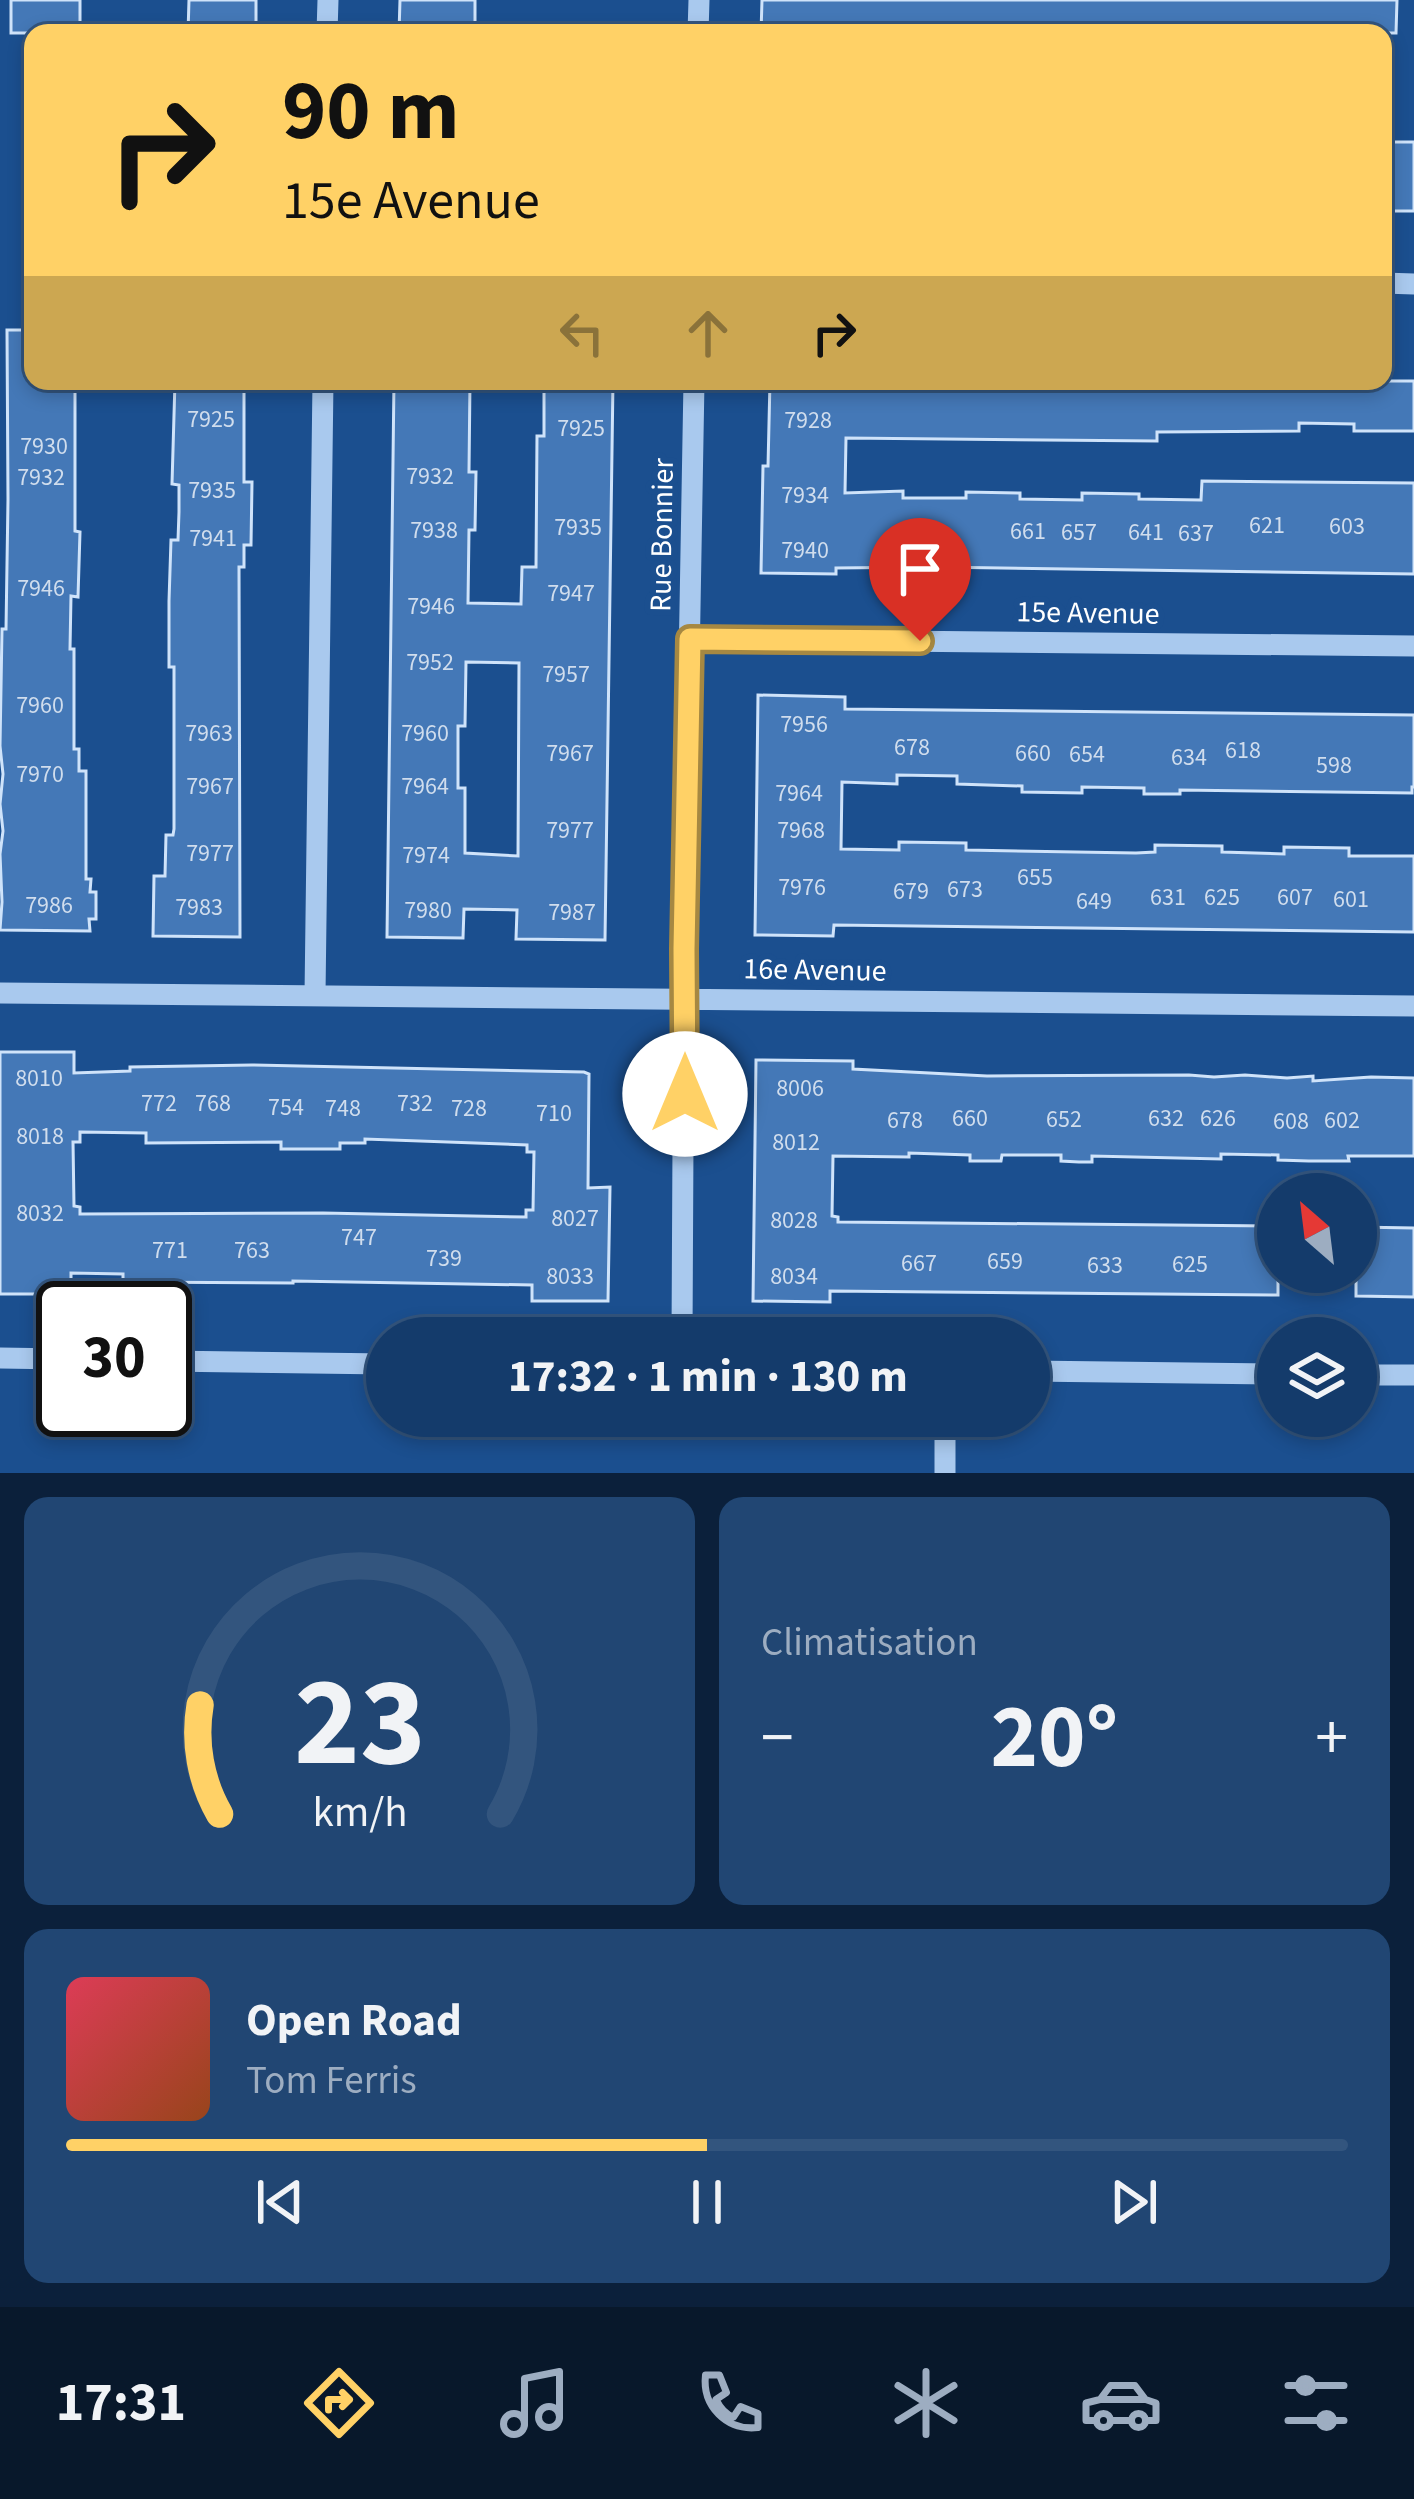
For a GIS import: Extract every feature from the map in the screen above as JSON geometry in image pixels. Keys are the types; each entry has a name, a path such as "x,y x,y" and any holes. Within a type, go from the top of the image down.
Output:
{"street":[{"path":"315,994 323,390"},
{"name":"Rue Bonnier","path":"682,1317 694,390"},
{"name":"15e Avenue","path":"690,639 1414,646"},
{"name":"16e Avenue","path":"0,993 1414,1006"},
{"path":"0,1358 36,1359"},
{"path":"192,1361 366,1364"},
{"path":"1050,1371 1257,1374"},
{"path":"1377,1375 1414,1375"},
{"path":"945,1437 945,1473"}],"building":[{"path":"11,0 80,0 80,24 24,24 24,33 11,33"},
{"path":"189,0 256,0 256,24 188,24"},
{"path":"400,0 475,0 475,24 399,24"},
{"path":"762,0 1397,0 1396,33 1392,33 1392,24 761,24"},
{"path":"1392,142 1414,142 1414,211 1392,211"},
{"path":"7,330 24,330 24,390 75,390 75,531 80,532 70,649 74,649 74,749 79,749 79,771 86,771 86,879 91,879 90,892 96,892 96,919 89,919 90,931 0,930"},
{"path":"1392,381 1414,381 1414,431 1354,431 1354,424 1299,423 1299,431 1157,432 1157,441 846,438 845,493 903,491 903,498 966,498 966,492 1020,493 1020,499 1082,500 1082,493 1139,494 1139,499 1201,500 1202,481 1414,483 1414,574 934,567 761,573 763,466 768,466 770,390 1392,390"},
{"path":"175,390 244,390 244,482 252,482 251,545 244,545 244,567 239,567 240,937 153,936 154,876 165,876 166,835 173,835 174,829 169,601 171,540 178,540 179,485 172,484"},
{"path":"394,390 470,390 469,472 476,472 468,603 521,604 522,567 536,567 537,436 544,436 544,390 613,390 605,940 516,939 517,910 464,909 463,938 387,937","holes":["466,662 519,663 518,856 465,853 458,726 465,726"]},
{"path":"758,695 845,697 845,709 1414,715 1412,793 1180,790 1180,794 1144,794 1144,788 1082,787 1082,793 1022,792 1022,786 957,784 957,776 897,775 897,784 842,782 841,849 899,850 899,842 966,843 966,850 1136,853 1155,852 1155,845 1222,846 1222,852 1284,854 1284,847 1349,848 1349,856 1414,856 1414,932 834,925 833,936 755,935"},
{"path":"0,1052 74,1052 74,1073 252,1065 589,1074 588,1188 610,1187 608,1301 532,1301 532,1285 123,1281 123,1274 71,1273 71,1281 36,1281 36,1294 0,1294","holes":["80,1132 146,1133 146,1143 281,1142 281,1149 340,1149 340,1143 365,1143 365,1139 527,1145 527,1152 534,1152 533,1210 526,1210 526,1217 80,1214 80,1207 74,1206 73,1142 80,1142"]},
{"path":"756,1060 853,1061 853,1069 987,1076 1414,1078 1414,1156 1309,1161 1278,1160 1278,1155 1221,1154 1221,1159 1092,1156 1092,1162 1079,1162 1061,1161 1061,1155 1002,1155 1001,1161 909,1153 909,1157 833,1156 832,1216 838,1222 1257,1226 1257,1293 1278,1295 830,1291 830,1302 753,1301"},
{"path":"1377,1227 1414,1228 1414,1297 1356,1296 1377,1293"}],"route":[{"path":"685,1094 690,639 920,641"}]}
